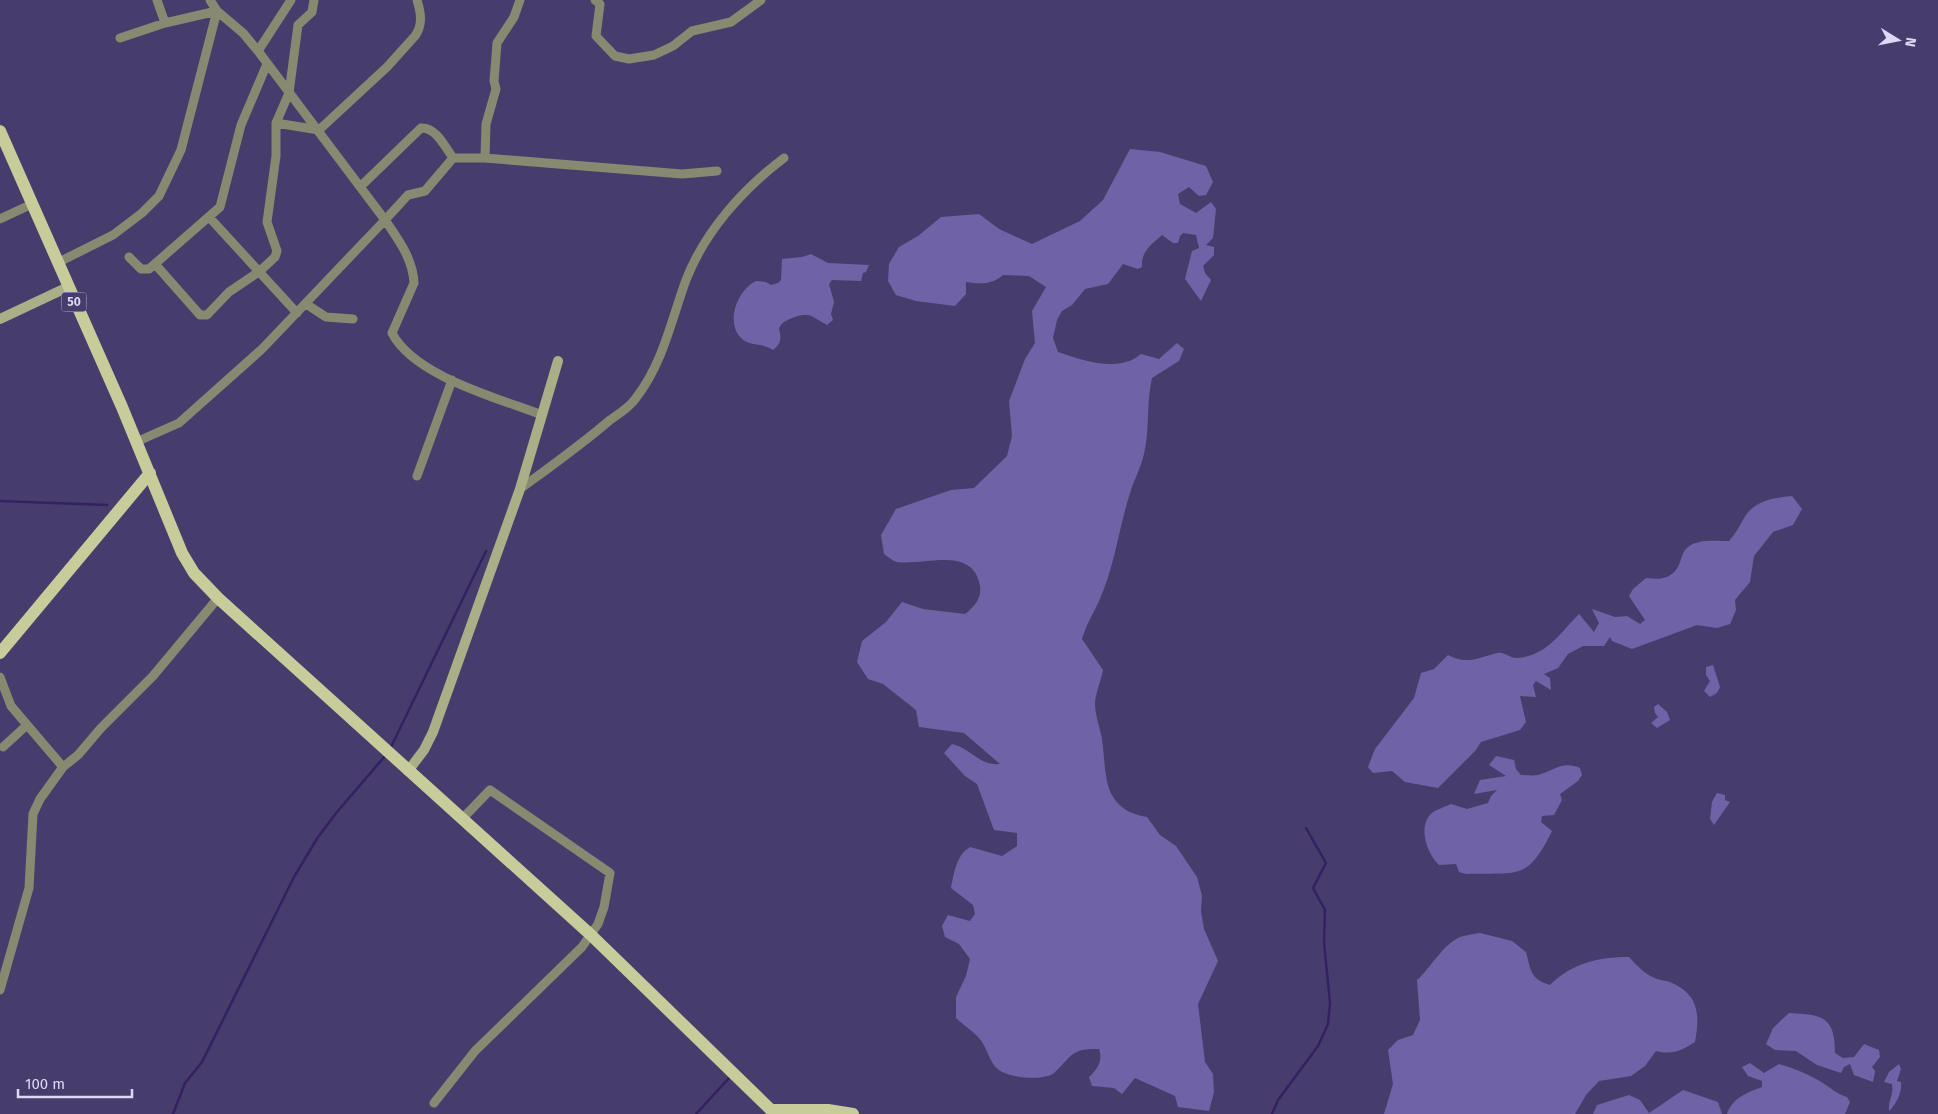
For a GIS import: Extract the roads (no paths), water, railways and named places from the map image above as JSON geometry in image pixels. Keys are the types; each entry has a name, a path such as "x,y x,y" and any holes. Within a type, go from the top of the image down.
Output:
{"main road":[{"name":"50","path":"0,131 150,473"},
{"path":"0,653 150,473 182,553 194,573 218,598 591,935 766,1112 853,1114"}],"street":[{"path":"157,0 165,23"},
{"path":"210,0 217,10 243,32 258,51 361,186 404,248 414,283 392,332 396,340 430,370 542,414"},
{"path":"258,51 291,0"},
{"path":"155,264 200,314 206,315 229,292 260,271 275,257 277,250 267,222 276,156 276,123 289,93 298,25 312,12 314,0"},
{"path":"319,130 387,67 415,36 421,17 417,0"},
{"path":"485,158 486,124 496,89 494,81 497,43 514,17 520,0"},
{"path":"595,0 600,4 596,36 615,56 630,60 654,55 673,46 692,32 731,22 761,0"},
{"path":"120,38 165,23 217,10"},
{"path":"57,263 113,235 142,213 159,196 181,150 217,10"},
{"path":"129,257 140,270 149,269 209,217 222,202 241,125 267,64"},
{"path":"276,123 319,130"},
{"path":"361,186 421,128 433,130 453,158"},
{"path":"136,442 179,423 262,349 408,195 425,191 453,158 485,158 682,174 717,171"},
{"path":"520,489 581,445 635,400 654,370 668,339 686,280 697,256 715,228 761,175 784,158"},
{"path":"0,219 32,204"},
{"path":"209,217 297,313"},
{"path":"0,319 68,287"},
{"path":"306,304 326,317 353,319"},
{"path":"408,771 424,750 433,732 520,489 558,361"},
{"path":"417,476 452,380"},
{"path":"0,990 29,888 33,814 44,792 63,767 78,755 101,728 153,676 218,598"},
{"path":"0,677 11,706 63,767"},
{"path":"3,747 26,725"},
{"path":"434,1103 475,1050 582,947 591,935 604,907 610,873 490,790 462,819"}],"waterway":[{"path":"0,501 107,505"},
{"path":"390,749 486,551"},
{"path":"173,1114 185,1083 202,1062 294,877 318,837 385,756"},
{"path":"1272,1114 1278,1100 1318,1046 1328,1024 1330,1003 1324,942 1325,910 1313,888 1326,863 1306,828"},
{"path":"696,1114 729,1078"}]}
